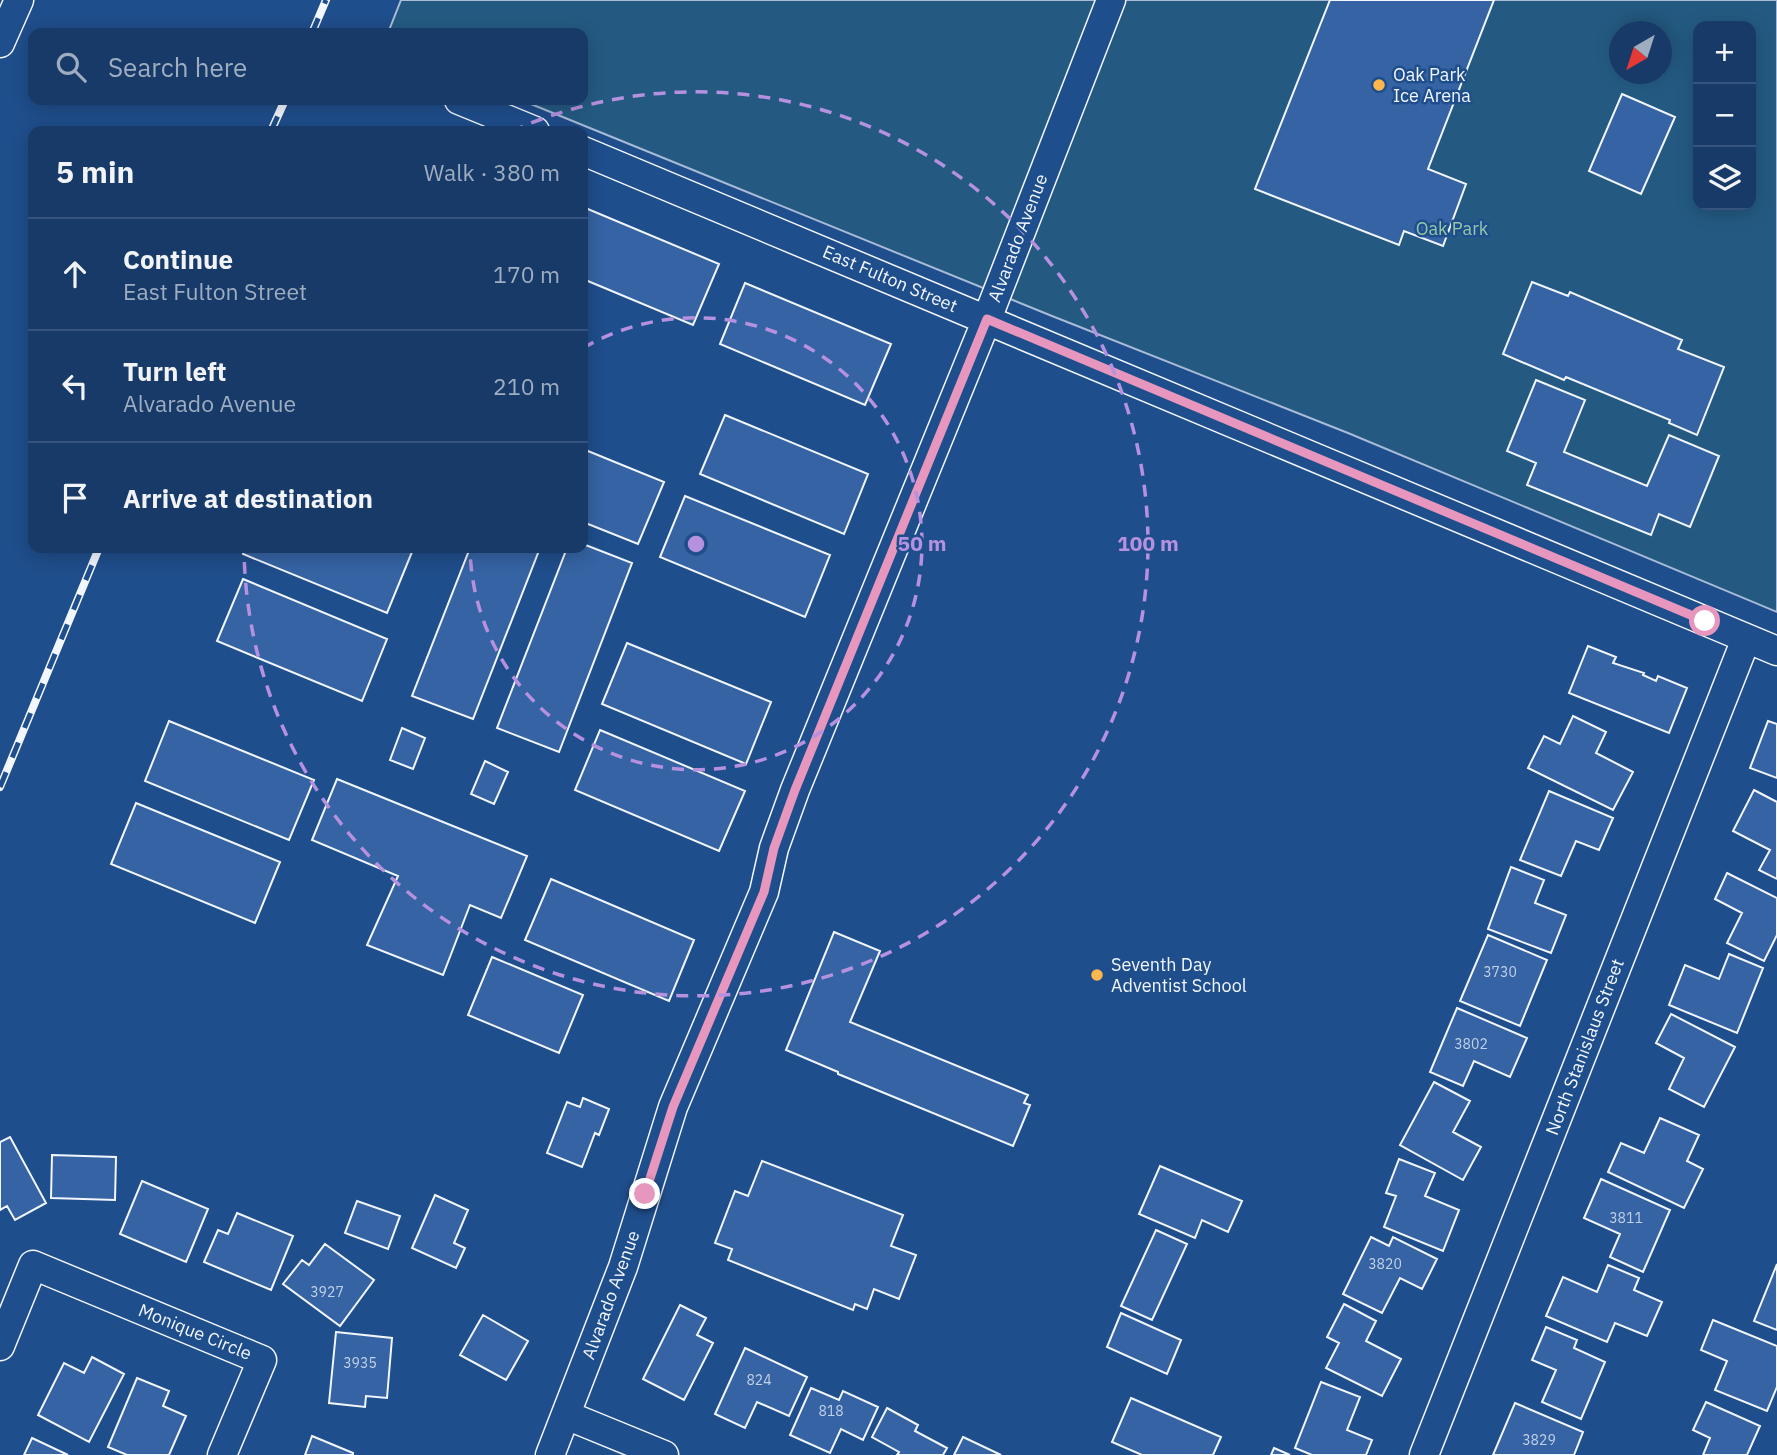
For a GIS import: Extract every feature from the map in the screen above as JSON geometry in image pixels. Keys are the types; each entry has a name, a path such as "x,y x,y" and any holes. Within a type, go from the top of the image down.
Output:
{"street":[{"path":"0,43 19,0"},
{"name":"Alvarado Avenue","path":"550,1455 623,1267 673,1107 764,892 774,848 795,790 987,319 1111,0"},
{"path":"471,105 523,126"},
{"name":"East Fulton Street","path":"588,153 1777,651"},
{"name":"North Stanislaus Street","path":"1424,1455 1746,639"},
{"name":"Monique Circle","path":"0,1346 33,1265 262,1360 222,1455"},
{"path":"566,1415 664,1455"}],"green space":[{"name":"Oak Park","path":"401,0 1777,0 1777,612 1348,433 1052,316 533,105 588,105 588,28 390,28"}],"building":[{"name":"Oak Park Ice Arena","path":"1330,0 1494,0 1428,169 1466,184 1443,246 1404,231 1399,245 1255,189"},
{"path":"1622,94 1675,117 1641,194 1589,171"},
{"path":"588,209 719,264 693,325 588,281"},
{"path":"1532,282 1568,296 1570,292 1682,340 1678,349 1724,367 1697,435 1669,423 1670,420 1503,354"},
{"path":"745,283 891,344 865,405 720,344"},
{"path":"1536,380 1585,400 1564,452 1647,486 1669,435 1719,456 1690,527 1659,514 1651,535 1527,485 1536,463 1507,451"},
{"path":"725,415 868,474 844,534 700,474"},
{"path":"588,451 664,482 638,544 588,524"},
{"path":"685,496 830,555 805,617 660,557"},
{"path":"588,546 632,563 559,752 497,728 565,553 588,553"},
{"path":"243,553 412,553 387,613"},
{"path":"468,553 538,553 473,719 412,696"},
{"path":"243,579 387,639 362,701 217,641"},
{"path":"627,643 771,702 746,764 602,704"},
{"path":"1588,646 1616,657 1613,663 1644,673 1643,675 1656,681 1658,676 1687,688 1669,733 1569,693"},
{"path":"1573,716 1606,732 1596,753 1633,772 1613,810 1528,768 1544,736 1560,744"},
{"path":"169,721 314,780 289,840 145,781"},
{"path":"1768,721 1777,724 1777,778 1750,768"},
{"path":"402,728 425,738 413,769 390,760"},
{"path":"600,730 745,791 719,851 575,790"},
{"path":"485,761 508,772 494,804 471,794"},
{"path":"337,779 527,856 501,918 470,905 443,975 367,945 398,876 312,840"},
{"path":"1754,790 1777,802 1777,879 1759,870 1770,850 1733,831"},
{"path":"1549,791 1613,818 1599,850 1576,841 1561,876 1520,860"},
{"path":"136,803 280,862 255,923 111,864"},
{"path":"1511,867 1544,880 1535,903 1566,915 1551,953 1488,929"},
{"path":"1727,873 1777,898 1777,935 1764,961 1727,943 1742,913 1715,899"},
{"path":"551,879 694,940 669,1001 525,940"},
{"path":"834,932 880,951 850,1022 1028,1095 1024,1103 1030,1105 1013,1146 786,1050"},
{"path":"1488,935 1547,960 1520,1026 1460,1001"},
{"path":"1729,954 1763,968 1737,1033 1669,1005 1685,965 1719,979"},
{"path":"492,957 583,995 559,1053 468,1015"},
{"path":"1457,1008 1527,1038 1510,1077 1474,1061 1463,1086 1430,1072"},
{"path":"1671,1014 1735,1047 1704,1107 1669,1089 1684,1058 1656,1043"},
{"path":"1434,1082 1470,1101 1453,1132 1481,1147 1463,1180 1400,1145"},
{"path":"583,1098 609,1109 599,1135 595,1133 582,1167 547,1153 567,1102 580,1107"},
{"path":"1660,1118 1699,1135 1687,1161 1703,1169 1684,1208 1608,1172 1621,1143 1644,1153"},
{"path":"10,1137 46,1203 15,1220 7,1206 0,1210 0,1142"},
{"path":"52,1155 116,1157 115,1200 51,1198"},
{"path":"1399,1159 1435,1173 1425,1196 1459,1210 1443,1251 1384,1227 1396,1196 1386,1193"},
{"path":"762,1161 903,1215 891,1246 916,1255 899,1299 874,1289 867,1309 855,1304 853,1310 728,1260 732,1249 715,1243 735,1191 748,1196"},
{"path":"1160,1166 1242,1201 1228,1232 1202,1220 1195,1238 1139,1214"},
{"path":"1601,1179 1670,1210 1643,1272 1610,1257 1620,1234 1584,1218"},
{"path":"142,1181 208,1209 186,1262 120,1234"},
{"path":"435,1195 468,1210 454,1243 465,1248 456,1268 412,1248"},
{"path":"357,1201 400,1216 388,1249 345,1233"},
{"path":"237,1213 293,1236 271,1290 204,1262 218,1230 228,1234"},
{"path":"1156,1230 1187,1244 1152,1320 1121,1306"},
{"path":"1371,1237 1389,1246 1393,1237 1437,1259 1422,1289 1400,1278 1382,1313 1343,1294"},
{"path":"325,1244 374,1280 340,1326 283,1284 302,1260 309,1265"},
{"path":"1777,1264 1777,1330 1754,1321"},
{"path":"1608,1265 1639,1278 1634,1290 1662,1302 1647,1336 1615,1323 1607,1342 1546,1316 1563,1277 1597,1292"},
{"path":"1344,1304 1376,1321 1366,1341 1401,1359 1382,1396 1326,1368 1339,1343 1327,1337"},
{"path":"680,1305 706,1318 697,1335 713,1343 684,1400 643,1379"},
{"path":"1121,1313 1181,1340 1167,1374 1107,1347"},
{"path":"483,1315 528,1341 506,1380 460,1355"},
{"path":"1713,1320 1777,1346 1777,1387 1767,1411 1715,1390 1727,1361 1701,1350"},
{"path":"1546,1327 1577,1340 1574,1348 1605,1362 1581,1419 1542,1402 1556,1370 1532,1360"},
{"path":"336,1332 392,1338 387,1398 366,1396 365,1407 329,1403"},
{"path":"745,1348 807,1377 789,1416 757,1402 745,1428 715,1414"},
{"path":"92,1357 124,1374 89,1442 38,1415 64,1363 84,1373"},
{"path":"137,1378 169,1391 163,1406 186,1416 169,1455 127,1455 108,1447"},
{"path":"1321,1382 1360,1397 1347,1430 1372,1440 1366,1455 1312,1455 1295,1448"},
{"path":"811,1388 839,1400 843,1391 878,1407 863,1440 841,1429 830,1453 790,1435"},
{"path":"1131,1398 1221,1437 1213,1455 1142,1455 1112,1442"},
{"path":"1706,1402 1760,1426 1747,1455 1703,1455 1710,1438 1693,1430"},
{"path":"1515,1403 1583,1432 1574,1455 1493,1455"},
{"path":"887,1408 918,1425 915,1431 947,1448 943,1455 897,1455 899,1452 872,1437"},
{"path":"312,1436 353,1453 353,1455 305,1455"},
{"path":"963,1437 1001,1455 954,1455"},
{"path":"32,1438 68,1455 24,1455"},
{"path":"1274,1448 1290,1455 1271,1455"}],"railway":[{"path":"314,28 326,0"},
{"path":"273,126 283,105"},
{"path":"0,787 97,553"}],"place":[{"name":"Oak Park Ice Arena","path":"1379,85"},
{"name":"Seventh Day Adventist School","path":"1097,975"}],"route":[{"path":"645,1194 673,1107 764,892 774,848 795,790 987,319 1705,621"}]}
